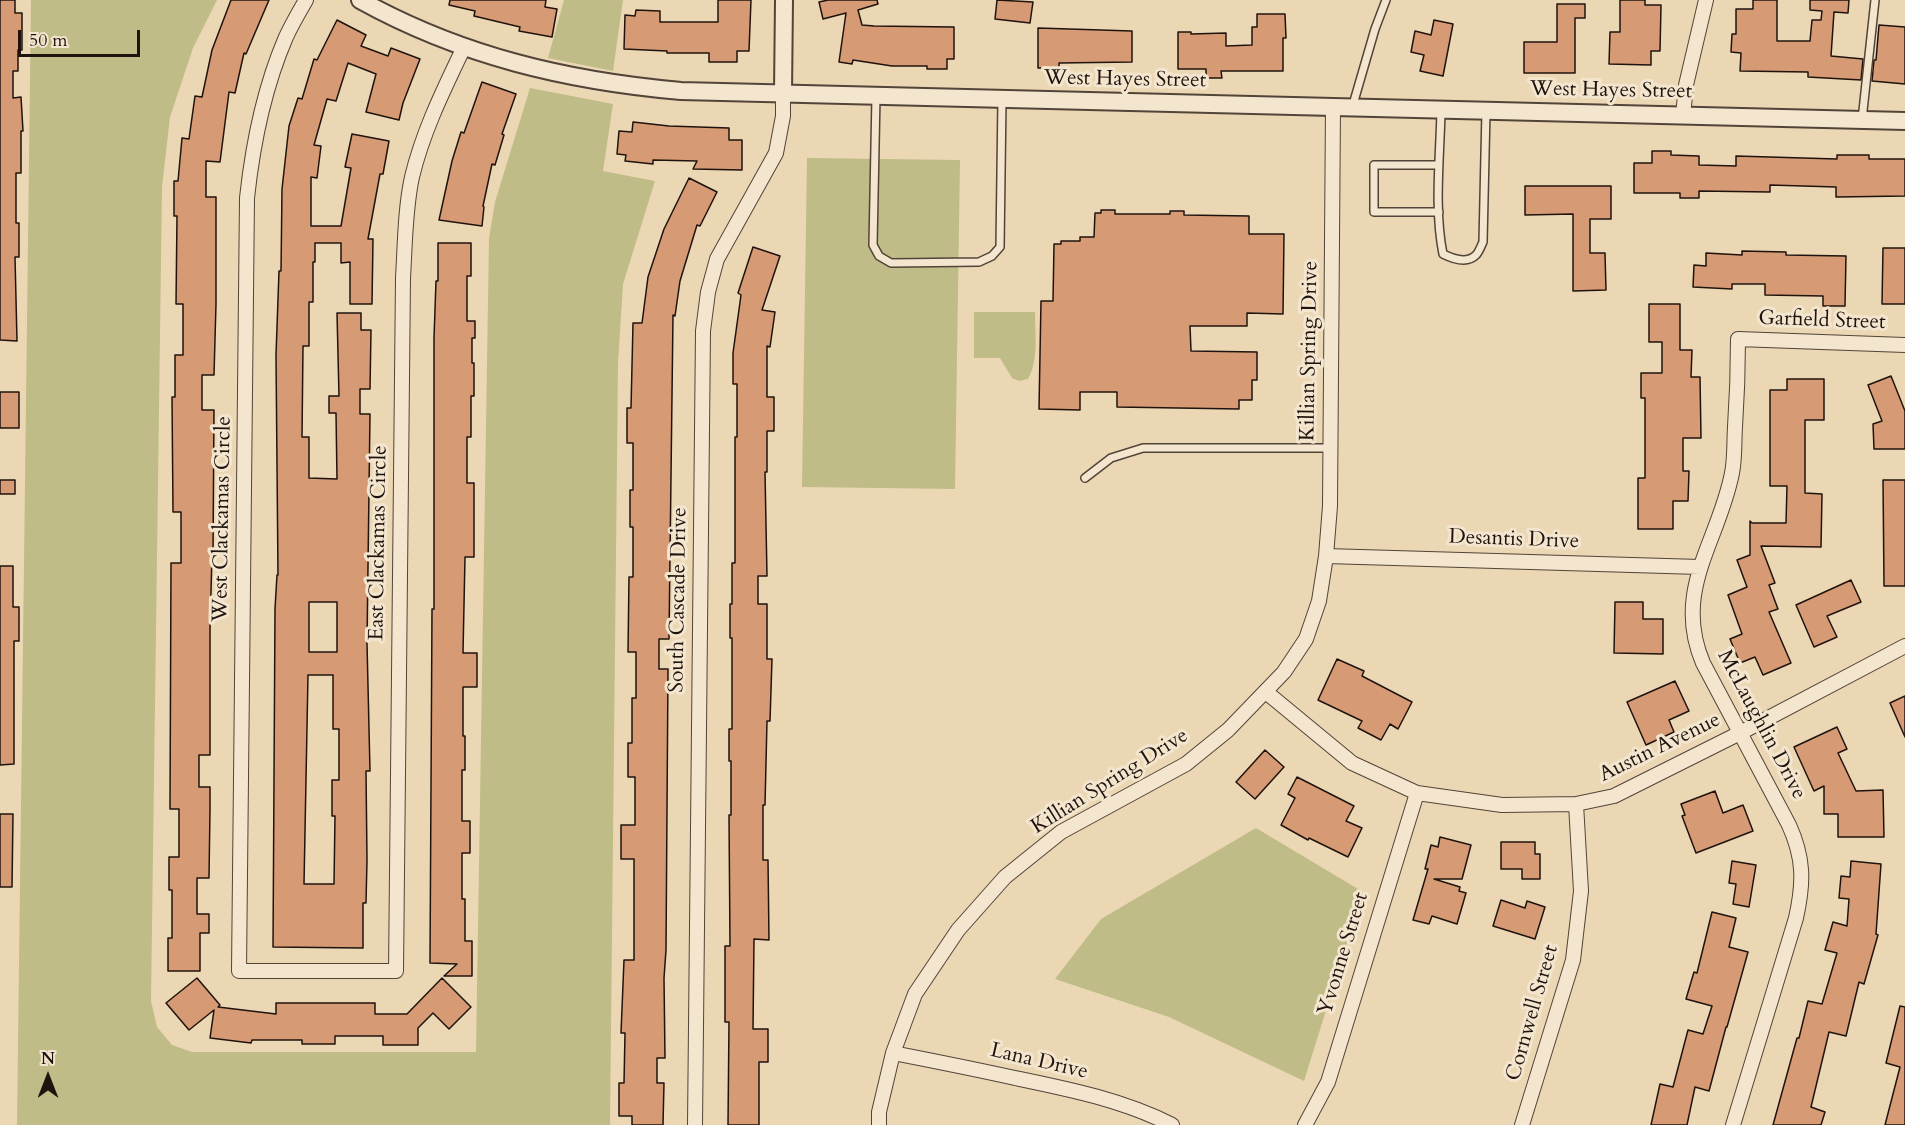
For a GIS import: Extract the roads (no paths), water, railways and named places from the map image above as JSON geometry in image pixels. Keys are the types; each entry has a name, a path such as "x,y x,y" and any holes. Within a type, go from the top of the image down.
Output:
{"street":[{"name":"West Clackamas Circle","path":"306,0 287,35 269,81 258,123 247,198 239,970 317,970"},
{"name":"West Hayes Street","path":"360,0 413,26 464,47 535,69 611,84 681,91 1905,121"},
{"path":"783,93 784,0"},
{"path":"1683,116 1686,85 1706,0"},
{"name":"East Clackamas Circle","path":"317,970 396,970 403,278 406,221 412,178 421,144 464,47"},
{"name":"South Cascade Drive","path":"695,1125 703,331 708,292 717,258 776,153 783,116 783,93"},
{"name":"Killian Spring Drive","path":"879,1125 879,1112 893,1053 915,994 958,930 1005,877 1061,832 1186,764 1228,730 1284,672 1306,639 1319,601 1330,506 1333,107"},
{"name":"Garfield Street","path":"1738,339 1905,345"},
{"name":"McLaughlin Drive","path":"1733,1125 1796,918 1802,873 1801,860 1793,833 1703,663 1694,639 1693,593 1728,488 1733,464 1738,339"},
{"name":"Desantis Drive","path":"1326,556 1700,567"},
{"name":"Austin Avenue","path":"1266,692 1352,763 1417,793 1502,805 1576,804 1614,796 1905,646"},
{"name":"Yvonne Street","path":"1305,1125 1328,1082 1417,793"},
{"name":"Cornwell Street","path":"1522,1125 1573,960 1581,891 1576,804"},
{"name":"Lana Drive","path":"893,1053 1056,1086 1107,1099 1172,1125"}],"lane":[{"path":"1352,108 1386,0"},
{"path":"1862,120 1875,0"},
{"path":"876,96 873,245 879,255 891,262 979,262 992,256 1000,247 1002,99"},
{"path":"1441,110 1440,241 1443,254 1451,258 1467,260 1477,255 1483,242 1486,111"},
{"path":"1439,165 1374,165 1374,212 1439,212"},
{"path":"1085,478 1111,458 1143,448 1330,448"}]}
